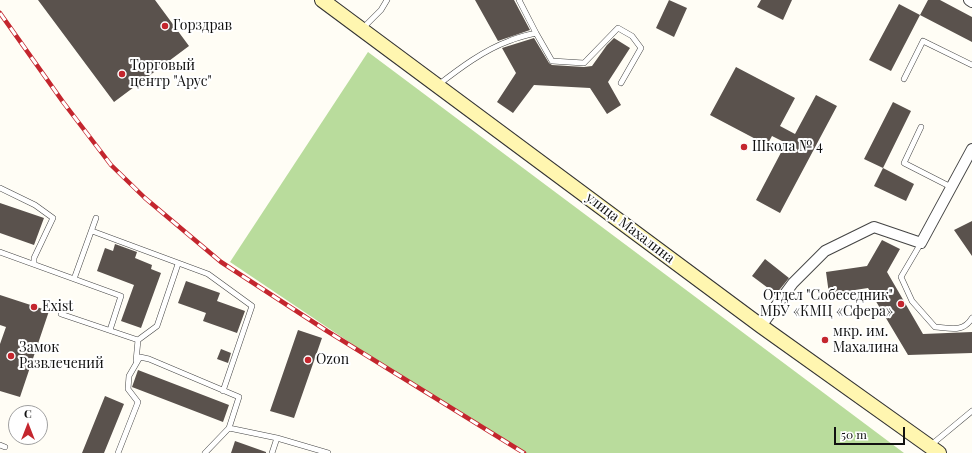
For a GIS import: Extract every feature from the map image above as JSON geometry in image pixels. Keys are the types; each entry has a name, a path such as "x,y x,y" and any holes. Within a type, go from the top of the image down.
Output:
{"street":[{"name":"улица Махалина","path":"322,0 761,326 935,449"},
{"path":"761,326 794,283 825,251 874,227 920,243 972,149"}],"lane":[{"path":"361,29 381,10 387,0"},
{"path":"519,0 552,61 584,63 618,28 632,36 641,48 621,83"},
{"path":"438,85 458,70 495,47 510,40 536,33"},
{"path":"904,79 923,41 972,65"},
{"path":"921,127 904,163 951,187"},
{"path":"0,188 35,205 53,218 34,258 34,264"},
{"path":"74,279 96,218"},
{"path":"92,230 178,264 208,274 252,306 223,391"},
{"path":"920,243 901,277 912,301 935,327 958,329 969,323 972,318"},
{"path":"0,252 121,296 110,330"},
{"path":"135,364 138,340 157,326 178,264"},
{"path":"61,314 138,340"},
{"path":"118,453 138,402 128,389 128,376 140,357 149,359 239,397 229,428 205,453"},
{"path":"935,449 972,411"},
{"path":"229,428 277,438 328,453"},
{"path":"272,453 277,438"}],"green space":[{"path":"368,52 904,453 524,453 425,393 230,262"}],"building":[{"name":"Торговый центр \"Арус\"","path":"38,0 155,0 189,46 114,102"},
{"path":"475,0 514,0 530,30 498,41"},
{"path":"669,0 687,8 674,37 656,28"},
{"path":"761,0 792,0 783,20 757,7"},
{"path":"928,0 940,0 972,17 972,42 920,15"},
{"path":"899,4 920,15 891,71 869,60"},
{"path":"534,38 549,63 552,65 592,66 614,38 630,48 608,82 621,105 607,114 590,88 534,85 513,113 497,102 516,73 502,48"},
{"path":"736,67 795,98 780,126 795,134 816,95 837,106 780,213 756,200 786,143 772,136 767,145 710,115"},
{"path":"893,102 911,111 883,168 864,159"},
{"path":"883,168 914,184 906,201 874,186"},
{"path":"0,203 44,218 34,245 0,233"},
{"path":"972,221 972,256 954,230"},
{"path":"882,240 900,249 887,272 923,334 972,332 972,353 908,355 868,288 829,294 826,272 867,266"},
{"path":"115,244 137,252 135,258 152,265 151,269 161,273 141,328 121,321 134,285 97,271 105,248 113,251"},
{"path":"765,259 789,278 776,294 752,276"},
{"path":"186,281 220,293 217,301 245,311 237,333 203,321 206,313 178,303"},
{"path":"0,295 49,311 20,397 0,391 0,344 6,327 0,325"},
{"path":"298,330 322,338 294,418 270,411"},
{"path":"221,349 231,353 228,363 217,359"},
{"path":"138,370 229,405 223,422 132,387"},
{"path":"105,396 124,404 104,453 82,453"},
{"path":"235,441 266,452 266,453 231,453"}],"railway":[{"path":"0,13 63,102 111,165 145,198 221,262 327,331 524,453"}],"place":[{"name":"Горздрав","path":"165,26"},
{"name":"Торговый центр \"Арус\"","path":"122,74"},
{"name":"Школа № 4","path":"744,147"},
{"name":"Отдел \"Собеседник\" МБУ «КМЦ «Сфера»","path":"901,304"},
{"name":"Exist","path":"34,307"},
{"name":"мкр. им. Махалина","path":"825,340"},
{"name":"Замок Развлечений","path":"11,356"},
{"name":"Ozon","path":"308,360"}]}
